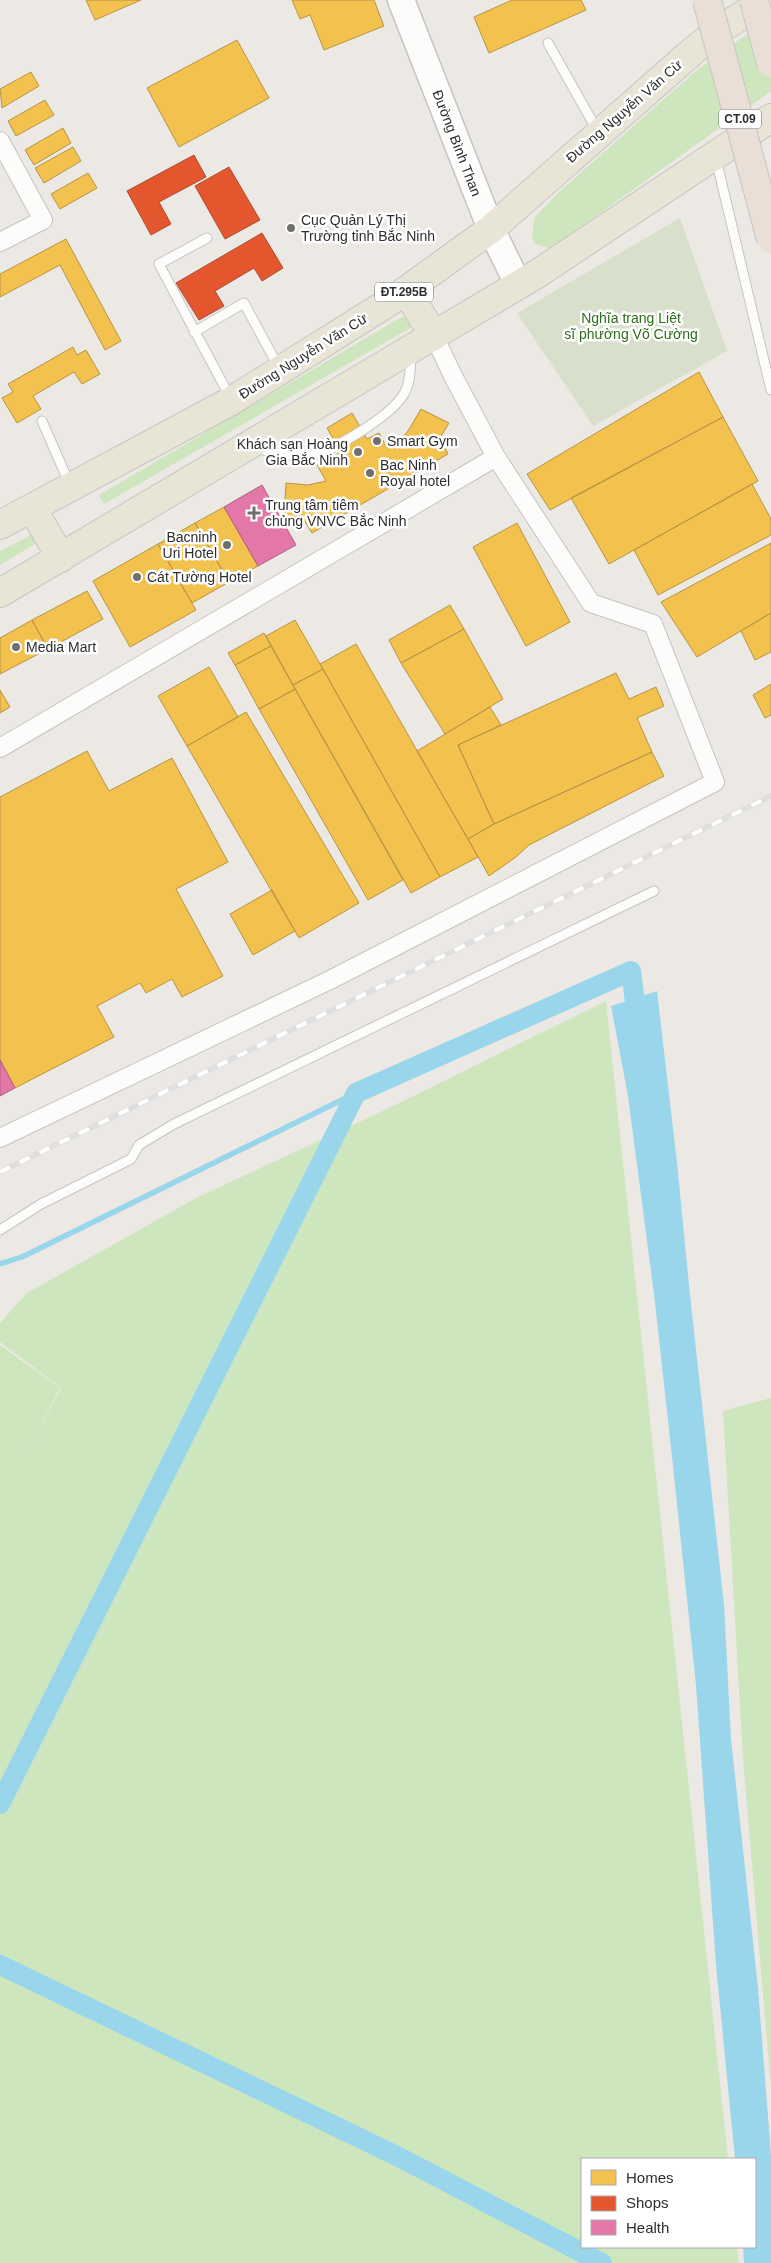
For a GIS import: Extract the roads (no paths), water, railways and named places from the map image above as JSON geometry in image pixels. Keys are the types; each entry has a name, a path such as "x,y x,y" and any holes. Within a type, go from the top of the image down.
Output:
{"highway":[{"name":"CT.09","path":"707,0 771,239"},
{"path":"754,0 771,63"}],"main road":[{"name":"Đường Nguyễn Văn Cừ","path":"0,525 232,400 406,290 491,229 694,50 726,26 767,0"},
{"path":"0,593 250,446 573,251 771,118"},
{"path":"406,290 434,336"},
{"path":"32,508 61,558"}],"street":[{"name":"Đường Bình Than","path":"401,0 491,229 518,284"},
{"path":"0,141 43,220 0,242"},
{"path":"0,1138 332,979 715,782 653,624 591,603 496,457 434,336"},
{"path":"0,748 496,457"}],"lane":[{"path":"548,43 598,133"},
{"path":"715,156 771,390"},
{"path":"207,238 159,264 232,400"},
{"path":"194,332 244,303 280,370"},
{"path":"250,446 269,452 300,455 328,450 387,414 398,403 409,382 411,349"},
{"path":"42,421 71,487"},
{"path":"0,1230 42,1204 131,1159 139,1145 174,1124 654,891"}],"water":[{"path":"657,991 724,1605 731,1739 758,1988 771,2155 771,2263 744,2263 743,2248 756,2248 756,2158 735,2158 716,1965 696,1685 673,1466 654,1294 628,1096 611,1006"}],"waterway":[{"path":"0,1804 356,1093 631,971 638,1026"},
{"path":"0,1264 22,1257 356,1093"},
{"path":"0,1965 397,2156 602,2263"}],"railway":[{"path":"0,1172 771,796"}],"place":[{"name":"Cục Quản Lý Thị Trường tỉnh Bắc Ninh","path":"291,228"},
{"name":"Smart Gym","path":"377,441"},
{"name":"Khách sạn Hoàng Gia Bắc Ninh","path":"358,452"},
{"name":"Bac Ninh Royal hotel","path":"370,473"},
{"name":"Trung tâm tiêm chủng VNVC Bắc Ninh","path":"254,513"},
{"name":"Bacninh Uri Hotel","path":"227,545"},
{"name":"Cát Tường Hotel","path":"137,577"},
{"name":"Media Mart","path":"16,647"}],"park label":[{"name":"Nghĩa trang Liệt sĩ phường Võ Cường","path":"631,326"}]}
